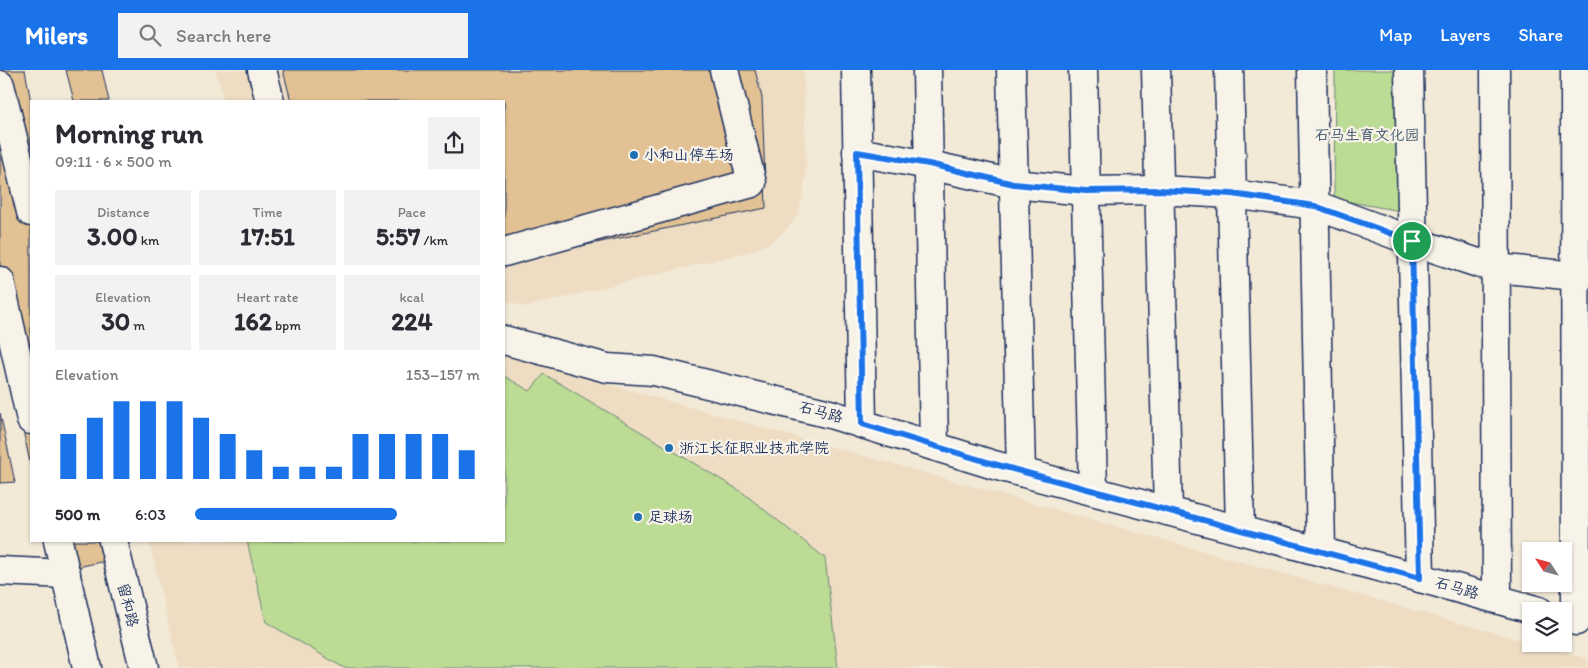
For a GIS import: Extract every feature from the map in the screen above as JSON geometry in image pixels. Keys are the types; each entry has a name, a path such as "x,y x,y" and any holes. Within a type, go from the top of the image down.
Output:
{"street":[{"path":"262,70 270,100"},
{"path":"505,252 752,183 724,70"},
{"path":"856,70 862,424"},
{"path":"927,70 934,446"},
{"path":"1011,70 1021,472"},
{"path":"1083,70 1093,491"},
{"path":"1156,70 1168,511"},
{"path":"1229,70 1240,530"},
{"path":"1312,70 1321,551"},
{"path":"1409,70 1420,578"},
{"path":"1494,70 1497,600"},
{"path":"1575,70 1582,275 1576,621"},
{"path":"0,85 30,202"},
{"path":"857,152 929,164 1014,184 1086,191 1159,190 1232,194 1315,206 1412,241 1496,268 1582,275"},
{"path":"0,281 30,416"},
{"name":"石马路","path":"505,340 608,368 654,371 830,414 1021,472 1321,551 1522,607"},
{"path":"58,542 87,668"},
{"name":"留和路","path":"113,542 144,668"},
{"path":"0,571 66,574"}],"shaded area":[{"name":"小和山停车场","path":"216,70 804,70 806,174 803,197 798,215 786,230 771,242 752,251 526,307 505,301 505,100 224,100"},
{"name":"浙江长征职业技术学院","path":"505,355 1522,640 1522,652 1563,652 1588,659 1588,668 179,668 149,542 505,542"}],"green space":[{"name":"石马生育文化园","path":"1335,70 1398,70 1400,211 1334,199"},
{"name":"足球场","path":"544,374 742,492 825,558 838,668 344,668 266,622 247,542 505,542 505,377 530,391"}],"building":[{"path":"0,70 25,70 31,100 30,462 0,325"},
{"path":"66,70 102,70 109,100 74,100"},
{"name":"小和山停车场","path":"283,70 755,70 762,98 766,208 508,261 505,260 505,100 291,100"},
{"path":"0,413 15,482 0,483"},
{"path":"47,542 126,542 129,556 54,572"}],"place":[{"name":"小和山停车场","path":"634,155"},
{"name":"浙江长征职业技术学院","path":"669,448"},
{"name":"足球场","path":"638,517"}],"route":[{"path":"857,152 929,164 1014,184 1086,191 1159,190 1232,194 1315,206 1412,241 1420,578 994,464 862,424 857,152"}]}
